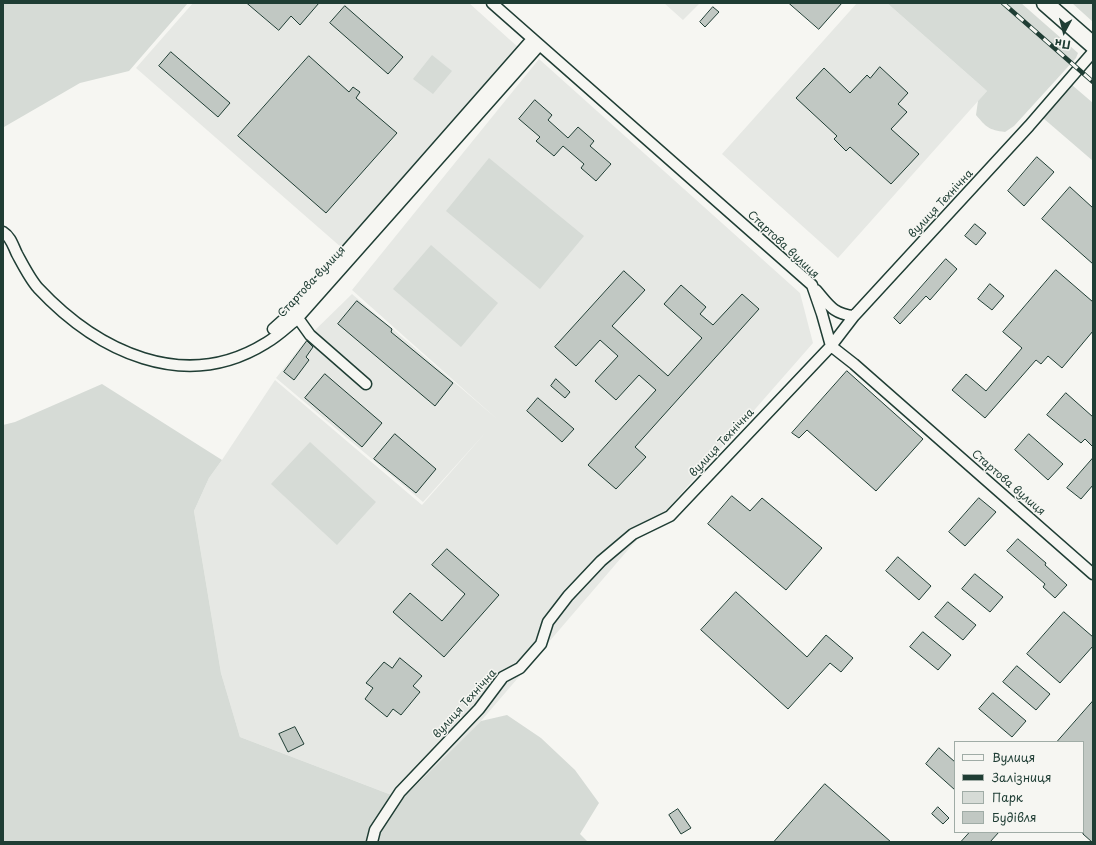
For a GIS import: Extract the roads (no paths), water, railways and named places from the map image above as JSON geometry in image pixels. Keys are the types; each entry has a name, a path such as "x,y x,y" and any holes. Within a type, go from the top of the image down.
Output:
{"main road":[{"path":"1045,3 1093,45"}],"street":[{"name":"Стартова вулиця","path":"492,3 812,285 831,346 854,364 1093,574"},
{"name":"Стартова вулиця","path":"5,233 37,286 56,306 102,340 124,352 146,360 172,366 198,366 228,359 265,344 295,315 535,42"},
{"name":"вулиця Технічна","path":"372,842 375,830 400,792 479,709 503,677 520,668 541,644 548,622 568,596 601,561 633,534 670,516 831,346 854,316 1029,126 1093,52"},
{"path":"812,285 830,306 841,315 854,316"},
{"name":"Стартова вулиця","path":"273,328 295,315"},
{"path":"295,315 310,335 366,384"}],"railway":[{"path":"1003,3 1093,82"}]}
